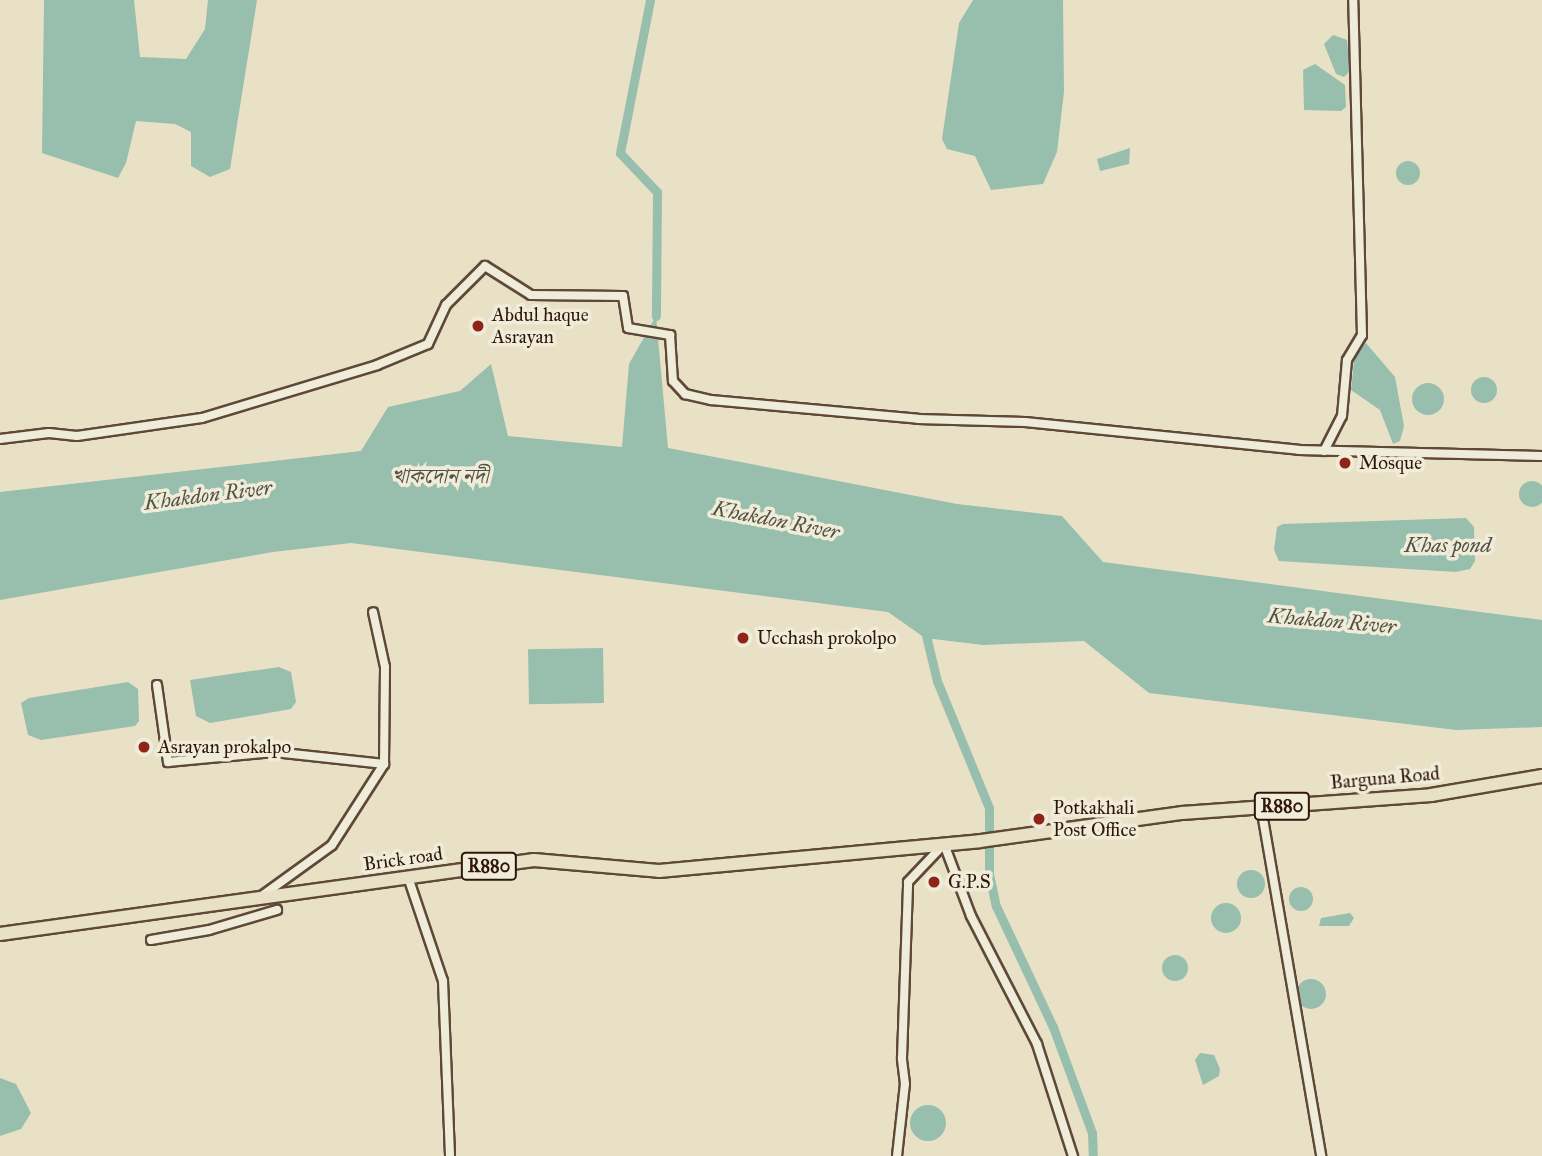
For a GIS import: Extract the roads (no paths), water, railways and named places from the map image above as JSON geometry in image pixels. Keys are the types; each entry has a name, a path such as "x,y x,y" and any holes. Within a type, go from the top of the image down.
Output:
{"main road":[{"name":"Barguna Road","path":"980,841 1261,807 1431,795 1542,776"},
{"name":"Brick road","path":"0,934 534,860 659,871 980,841"}],"street":[{"path":"1324,451 1342,416 1347,360 1362,335 1353,0"},
{"path":"0,439 49,433 77,436 202,418 377,365 428,344 446,305 485,266 531,295 623,296 628,328 670,335 673,380 685,394 791,410 1025,422 1324,451 1542,456"},
{"path":"261,897 332,845 384,764 385,667 373,612"},
{"path":"157,685 168,762 274,752 384,764"},
{"path":"1261,807 1321,1156"},
{"path":"897,1156 905,1084 902,1058 908,882 944,844 971,916 1037,1044 1073,1156"},
{"path":"408,877 443,981 450,1156"},
{"path":"247,899 250,918"},
{"path":"151,940 277,910"}],"water":[{"path":"44,0 134,0 140,57 186,59 205,29 208,0 257,0 230,169 210,177 191,166 191,132 175,124 136,121 126,163 118,178 42,153"},
{"path":"973,0 1063,0 1064,92 1057,152 1043,184 991,190 975,156 947,149 942,139 959,23"},
{"path":"1333,35 1347,40 1350,71 1344,77 1336,74 1324,44"},
{"path":"1315,64 1345,85 1346,107 1341,111 1304,110 1303,70"},
{"path":"1130,148 1129,164 1100,171 1097,159"},
{"path":"1408,161 1416,165 1420,173 1416,181 1408,185 1400,181 1396,173 1400,165"},
{"name":"খাকদোন নদী","path":"656,316 668,448 957,504 1062,516 1103,562 1542,620 1542,727 1456,730 1149,693 1084,641 983,645 925,638 888,612 351,543 273,552 0,600 0,492 361,451 388,407 460,391 491,364 508,436 622,447 629,364"},
{"path":"1366,343 1395,377 1404,426 1400,441 1393,444 1380,410 1351,390 1355,352"},
{"path":"1484,377 1493,381 1497,390 1493,399 1484,403 1475,399 1471,390 1475,381"},
{"path":"1428,383 1439,388 1444,399 1439,410 1428,415 1417,410 1412,399 1417,388"},
{"path":"1532,481 1541,485 1545,494 1541,503 1532,507 1523,503 1519,494 1523,485"},
{"name":"Khas pond","path":"1466,518 1474,527 1475,561 1470,569 1456,572 1279,561 1274,550 1277,527 1283,524"},
{"path":"603,648 604,703 529,704 528,649"},
{"path":"279,667 291,672 296,702 291,709 210,723 196,716 190,680"},
{"path":"128,682 138,689 139,721 135,726 41,740 28,735 21,703 29,698"},
{"path":"1251,870 1261,874 1265,884 1261,894 1251,898 1241,894 1237,884 1241,874"},
{"path":"1301,887 1310,890 1313,899 1310,908 1301,911 1292,908 1289,899 1292,890"},
{"path":"1226,903 1232,904 1240,912 1240,924 1232,932 1226,933 1220,932 1212,924 1211,918 1212,912 1220,904"},
{"path":"1350,913 1354,918 1349,926 1319,926 1321,918"},
{"path":"1175,955 1184,959 1188,968 1184,977 1175,981 1166,977 1162,968 1166,959"},
{"path":"1311,979 1322,983 1326,994 1322,1005 1311,1009 1300,1005 1296,994 1300,983"},
{"path":"1200,1053 1214,1055 1220,1069 1219,1076 1203,1085 1195,1060"},
{"path":"0,1078 16,1084 31,1113 21,1129 0,1136"},
{"path":"928,1105 941,1110 946,1123 941,1136 928,1141 915,1136 910,1123 915,1110"}],"waterway":[{"path":"650,0 620,153 657,192 656,316"},
{"path":"924,627 937,681 989,808 989,874 996,906 1053,1027 1092,1133 1093,1156"}],"place":[{"name":"Abdul haque Asrayan","path":"478,326"},
{"name":"Mosque","path":"1345,463"},
{"name":"Ucchash prokolpo","path":"743,638"},
{"name":"Asrayan prokalpo","path":"144,747"},
{"name":"Potkakhali Post Office","path":"1039,819"},
{"name":"G.P.S","path":"934,882"}],"water label":[{"name":"Khakdon River","path":"208,495"},
{"name":"Khakdon River","path":"776,520"},
{"name":"Khakdon River","path":"1332,621"}]}
